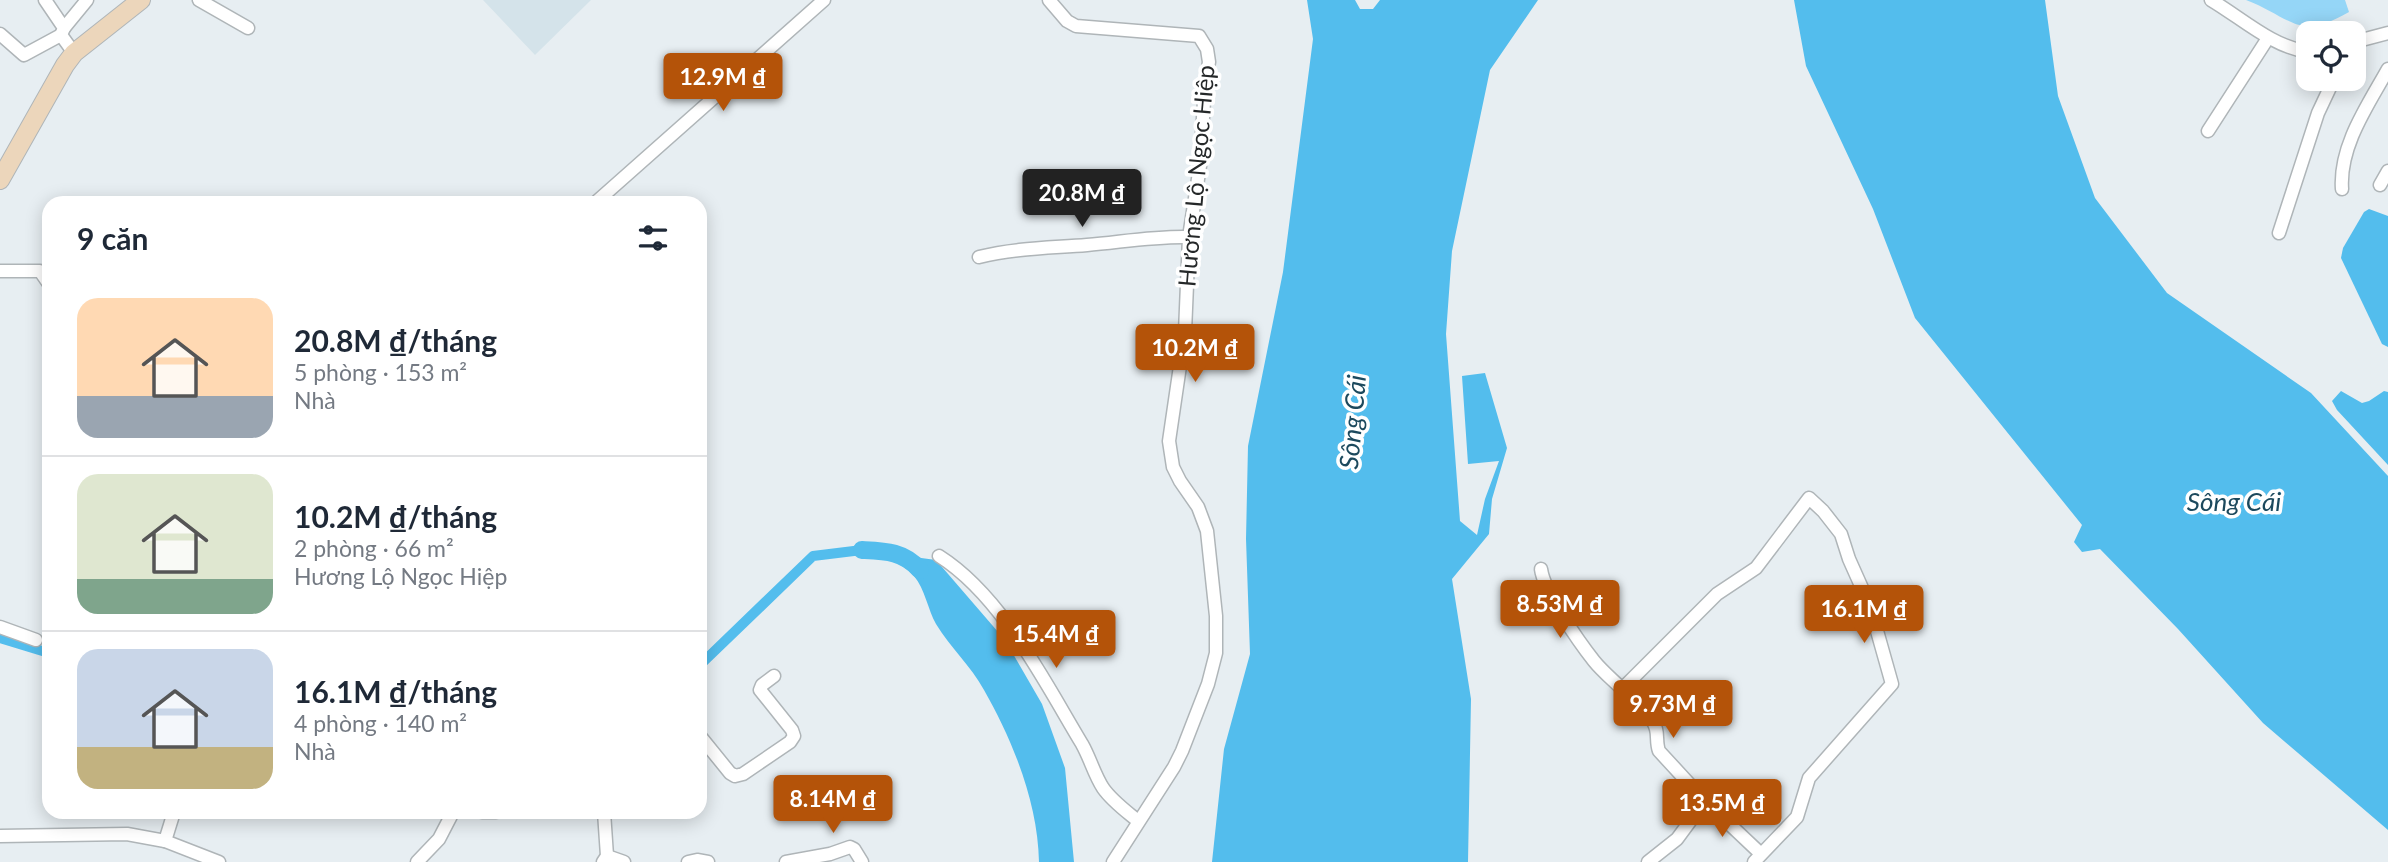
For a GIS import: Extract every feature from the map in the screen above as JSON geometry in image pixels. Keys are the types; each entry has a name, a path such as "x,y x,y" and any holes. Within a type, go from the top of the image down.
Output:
{"street":[{"path":"45,0 74,53"},
{"path":"0,34 24,55 63,32 87,0"},
{"path":"0,180 74,53 141,0"},
{"path":"199,0 248,27"},
{"path":"603,196 824,0"},
{"name":"Hương Lộ Ngọc Hiệp","path":"1049,0 1076,26 1199,36 1207,49 1209,62 1200,166 1189,237 1185,332 1169,441 1174,467 1198,507 1207,531 1216,616 1216,653 1208,684 1182,751 1113,862"},
{"path":"2211,0 2268,38 2296,50"},
{"path":"2366,39 2388,33"},
{"path":"2208,131 2268,38"},
{"path":"2342,189 2341,173 2354,132 2388,69"},
{"path":"2279,233 2318,113 2328,91"},
{"path":"2380,185 2388,171"},
{"path":"979,257 1030,247 1088,245 1143,237 1189,237"},
{"path":"0,271 40,271 42,274"},
{"path":"1541,569 1543,578 1560,608 1595,662 1653,721 1659,751 1758,858 1797,817 1809,778 1892,684 1870,606 1841,534 1810,498 1756,568 1717,594 1622,689"},
{"path":"939,556 970,579 998,612 1077,736 1103,788 1138,821"},
{"path":"0,627 36,640"},
{"path":"707,745 730,774 735,776 743,774 790,742 794,736 792,730 760,690 762,685 774,676"},
{"path":"1648,862 1677,839 1705,801"},
{"path":"165,841 172,819"},
{"path":"417,862 439,839 449,819"},
{"path":"604,819 605,859 624,862"},
{"path":"0,836 34,838 127,834 165,841 219,862"},
{"path":"786,862 830,854 850,847 862,862"},
{"path":"688,862 708,862"}],"shaded area":[{"path":"483,0 591,0 535,55"},
{"path":"2246,0 2345,0 2349,12 2332,21 2296,21 2296,24"}],"water":[{"name":"Sông Cái","path":"1307,0 1355,0 1360,9 1373,9 1380,0 1538,0 1490,70 1452,251 1446,334 1460,521 1477,535 1485,499 1499,461 1468,464 1462,376 1485,373 1507,448 1492,499 1489,534 1452,579 1471,699 1468,862 1212,862 1224,749 1250,654 1246,539 1248,446 1283,272 1313,39"},
{"name":"Sông Cái","path":"1794,0 2045,0 2058,96 2095,198 2167,293 2311,393 2388,476 2388,830 2263,723 2178,629 2100,549 2082,552 2074,542 2082,525 1915,318 1873,209 1806,66"},
{"path":"2369,209 2388,216 2388,347 2382,344 2341,258 2343,248 2364,212"},
{"path":"2341,391 2362,403 2384,391 2388,392 2388,465 2337,410 2332,401"},
{"path":"862,550 936,560 1005,640 1042,704 1065,768 1074,862 1039,862 1034,817 1022,773 1005,730 984,690 936,624 914,576 896,563"}],"waterway":[{"path":"707,658 813,556 862,550"},
{"path":"862,550 900,556 920,570"},
{"path":"0,638 42,651"}]}
